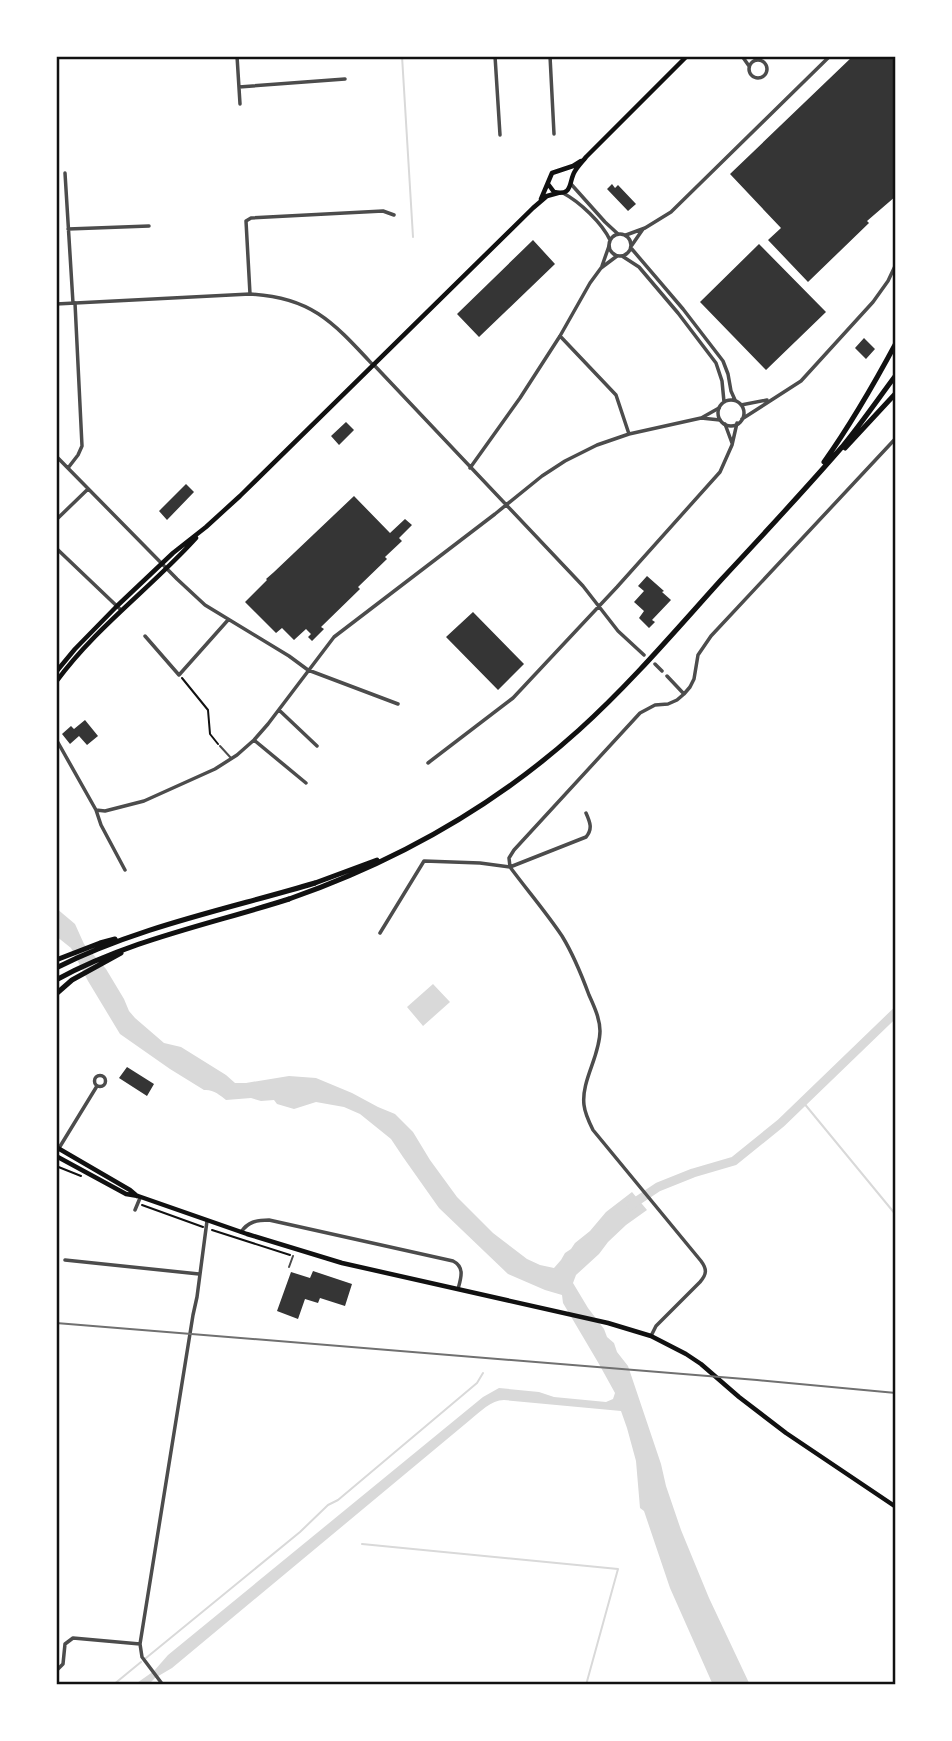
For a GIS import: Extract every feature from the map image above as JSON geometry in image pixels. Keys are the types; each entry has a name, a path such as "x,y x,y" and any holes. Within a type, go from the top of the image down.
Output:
{"main road":[{"path":"56,672 75,649 240,496 538,203 547,196 568,191 576,169 687,56"},
{"path":"538,203 552,173 586,158"},
{"path":"563,170 569,174 571,182"},
{"path":"548,184 551,190 560,193"},
{"path":"817,474 855,417 896,343"},
{"path":"56,980 144,942 289,900 337,882 471,813 508,788 581,729 639,671 849,438 896,375"},
{"path":"817,474 896,393"},
{"path":"56,682 119,608"},
{"path":"56,968 61,960 101,945 316,883 403,850"},
{"path":"56,994 72,980 107,958"},
{"path":"57,1151 130,1189 139,1197 241,1232 342,1263 608,1323 651,1336 701,1364 786,1433 896,1507"}],"street":[{"path":"237,56 240,104"},
{"path":"495,56 500,135"},
{"path":"550,56 554,134"},
{"path":"742,56 754,77 765,75 766,65 752,56"},
{"path":"626,235 645,228 671,212 830,56"},
{"path":"749,67 757,60"},
{"path":"239,87 345,79"},
{"path":"65,173 82,446 67,468"},
{"path":"571,182 584,201 618,233 630,239 632,246 723,361 731,391 744,412 742,419"},
{"path":"470,468 560,336 601,268 609,246 610,240 605,230 576,201 560,193"},
{"path":"250,294 246,221 251,218 383,211 394,215"},
{"path":"68,229 149,226"},
{"path":"601,268 628,253 645,228"},
{"path":"610,240 618,233"},
{"path":"609,246 612,252 639,267 716,363 722,381 724,402"},
{"path":"428,763 513,698 720,472 732,445 737,424 801,381 873,303 896,264"},
{"path":"56,304 250,294 280,297 304,305 332,324 373,365 583,586 618,631 645,655"},
{"path":"560,336 616,395 629,434"},
{"path":"741,405 772,399"},
{"path":"96,810 105,811 144,801 232,759 254,740 334,637 565,461 597,445 629,434 701,418 724,402 735,400"},
{"path":"719,408 720,420"},
{"path":"701,418 720,420 729,425 737,424"},
{"path":"725,424 732,445"},
{"path":"651,1336 656,1326 697,1286 706,1274 705,1269 593,1130 583,1104 600,1030 597,1014 564,939 510,867 509,858 640,713 655,705 668,704 684,694 694,679 698,655 711,636 896,438"},
{"path":"56,456 196,598 308,670 398,704"},
{"path":"56,520 88,489"},
{"path":"56,548 119,608"},
{"path":"145,636 178,675 228,620"},
{"path":"655,664 662,671"},
{"path":"667,676 684,694"},
{"path":"279,710 317,746"},
{"path":"56,739 96,810 125,870"},
{"path":"254,740 306,783"},
{"path":"380,933 424,861 510,867 586,837 591,824 586,813"},
{"path":"57,1151 97,1086"},
{"path":"135,1210 139,1197"},
{"path":"241,1232 248,1223 269,1220 453,1261 462,1269 458,1289"},
{"path":"162,1683 142,1657 140,1644 207,1221"},
{"path":"65,1260 199,1274"},
{"path":"58,1669 63,1664 65,1644 73,1638 140,1644"}],"lane":[{"path":"220,746 232,759"},
{"path":"289,1267 293,1256"}],"path":[{"path":"178,675 208,710 210,734 220,746"}],"shaded area":[{"path":"56,908 75,924 84,944 106,969 129,1011 164,1043 181,1047 235,1083 289,1076 316,1078 395,1114 413,1132 457,1197 493,1233 527,1259 554,1268 565,1253 590,1231 606,1212 632,1192 647,1210 608,1242 576,1275 573,1283 628,1366 681,1530 750,1685 713,1685 670,1588 644,1511 640,1508 636,1461 621,1411 504,1400 482,1410 172,1668 148,1685 134,1685 483,1397 499,1388 606,1402 613,1399 615,1393 563,1303 562,1295 508,1274 439,1208 391,1139 360,1114 344,1107 316,1102 294,1109 277,1104 274,1100 226,1100 170,1069 120,1034 71,948 56,936"},
{"path":"433,984 450,1002 423,1026 407,1007"}],"building":[{"path":"853,56 896,56 896,196 867,221 869,223 808,282 768,240 781,228 730,174"},
{"path":"612,184 615,188 618,185 636,204 628,211 607,189"},
{"path":"533,240 555,264 479,337 457,314"},
{"path":"759,244 826,312 766,370 700,302"},
{"path":"864,338 875,349 866,359 855,348"},
{"path":"346,422 354,430 339,445 331,436"},
{"path":"186,484 194,492 167,520 159,511"},
{"path":"354,496 390,533 405,519 412,525 399,538 402,541 385,557 387,559 321,627 324,629 312,641 308,637 311,634 306,629 294,640 282,628 276,633 245,602"},
{"path":"647,576 671,600 652,620 655,622 649,628 639,618 644,611 634,602 644,591 638,586"},
{"path":"473,612 524,664 498,690 446,637"},
{"path":"85,720 98,736 87,745 79,736 70,744 62,734 71,726 74,729"},
{"path":"127,1067 154,1084 147,1096 119,1078"},
{"path":"313,1271 352,1284 345,1306 320,1298 318,1303 305,1299 298,1319 277,1311 291,1272 310,1278"}],"waterway":[{"path":"402,56 413,237"},
{"path":"631,1205 658,1187 734,1161 781,1123 896,1012"},
{"path":"803,1102 896,1215"},
{"path":"146,1658 477,1383 483,1373"},
{"path":"362,1544 618,1569 586,1685"},
{"path":"113,1685 141,1662"}],"railway":[{"path":"56,1323 896,1393"}]}
